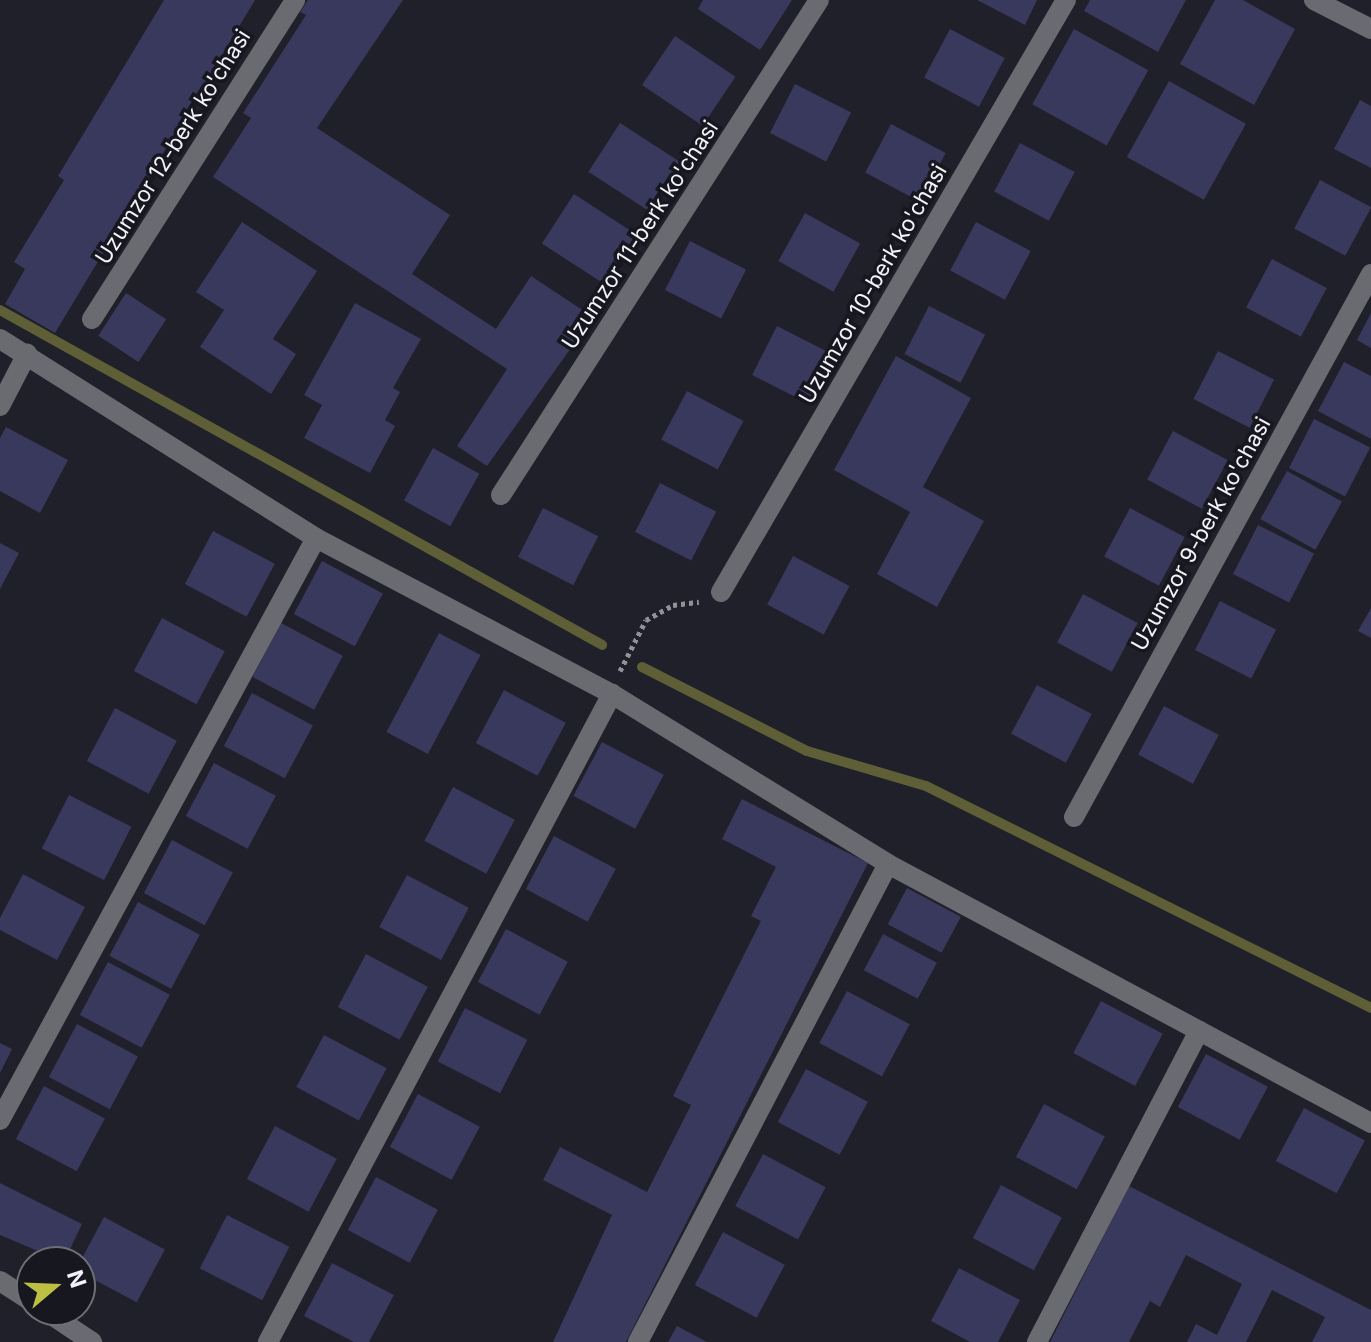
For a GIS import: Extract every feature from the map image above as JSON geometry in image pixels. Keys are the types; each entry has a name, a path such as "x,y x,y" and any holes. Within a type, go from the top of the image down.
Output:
{"street":[{"name":"Uzumzor 12-berk ko'chasi","path":"92,319 295,0"},
{"name":"Uzumzor 11-berk ko'chasi","path":"501,495 819,0"},
{"name":"Uzumzor 10-berk ko'chasi","path":"721,592 1066,0"},
{"path":"1314,0 1371,29"},
{"name":"Uzumzor 9-berk ko'chasi","path":"1074,817 1371,274"},
{"path":"0,339 316,538 612,694 888,864 1371,1123"},
{"path":"0,406 27,354"},
{"path":"0,1120 316,538"},
{"path":"268,1342 612,694"},
{"path":"638,1342 888,864"},
{"path":"1037,1342 1199,1031"},
{"path":"68,1326 92,1342"}],"path":[{"path":"625,657 646,620 673,605 711,600 721,592"}],"building":[{"path":"164,0 255,0 55,333 5,304 25,269 14,262 64,180 58,176"},
{"path":"308,0 403,0 317,128 450,215 412,274 496,329 531,276 593,317 487,466 457,446 507,369 213,177 251,118 243,113 306,15 300,12"},
{"path":"703,0 792,0 760,50 698,9"},
{"path":"977,0 1037,0 1025,25"},
{"path":"1090,0 1186,0 1158,52 1084,11"},
{"path":"1215,0 1243,0 1295,29 1254,105 1180,64"},
{"path":"950,29 1005,58 979,107 924,78"},
{"path":"1074,29 1148,70 1107,145 1032,104"},
{"path":"675,36 736,77 703,126 642,85"},
{"path":"1169,81 1246,124 1204,200 1127,157"},
{"path":"795,84 851,113 826,162 770,133"},
{"path":"1360,100 1371,106 1371,168 1334,149"},
{"path":"620,123 682,163 650,212 588,172"},
{"path":"891,124 946,153 920,202 865,173"},
{"path":"1020,143 1075,172 1049,221 994,192"},
{"path":"1320,180 1371,207 1345,256 1294,229"},
{"path":"574,194 636,234 604,284 542,243"},
{"path":"805,213 860,244 833,292 778,261"},
{"path":"242,222 317,271 273,339 296,354 271,394 200,347 224,310 196,292"},
{"path":"976,222 1031,251 1005,300 950,271"},
{"path":"690,241 746,270 721,319 665,290"},
{"path":"1272,259 1327,288 1301,337 1246,308"},
{"path":"126,293 166,319 138,362 98,336"},
{"path":"355,303 421,339 393,388 400,392 385,420 395,426 370,473 304,438 322,405 304,395"},
{"path":"929,306 985,335 961,383 904,354"},
{"path":"1371,313 1371,348 1357,340"},
{"path":"777,326 833,355 808,404 752,375"},
{"path":"1218,351 1274,380 1250,428 1193,399"},
{"path":"896,356 971,398 923,487 984,521 937,607 877,574 910,512 834,470"},
{"path":"1344,362 1371,376 1371,439 1318,411"},
{"path":"687,391 744,421 718,470 661,440"},
{"path":"1314,419 1370,448 1345,497 1289,468"},
{"path":"6,427 68,460 40,513 0,491 0,438"},
{"path":"1173,431 1228,460 1202,509 1147,480"},
{"path":"433,448 479,474 450,526 404,500"},
{"path":"1287,471 1342,502 1315,550 1260,519"},
{"path":"660,483 716,512 691,561 635,532"},
{"path":"543,508 598,536 573,585 518,557"},
{"path":"1130,508 1185,537 1159,586 1104,557"},
{"path":"1258,525 1314,554 1289,603 1233,574"},
{"path":"213,531 275,564 247,617 185,584"},
{"path":"0,543 19,553 0,589"},
{"path":"793,556 850,586 824,635 767,605"},
{"path":"322,561 383,593 355,646 294,614"},
{"path":"1083,594 1138,623 1112,672 1057,643"},
{"path":"1220,601 1276,630 1251,679 1195,650"},
{"path":"1371,608 1371,638 1358,631"},
{"path":"162,618 225,651 197,704 134,671"},
{"path":"281,623 343,656 314,710 252,677"},
{"path":"439,633 480,655 428,754 386,732"},
{"path":"1037,685 1092,714 1066,763 1011,734"},
{"path":"504,690 566,723 538,776 476,743"},
{"path":"252,693 313,725 285,778 224,746"},
{"path":"1164,706 1219,735 1193,784 1138,755"},
{"path":"115,708 177,741 149,794 87,761"},
{"path":"602,742 664,775 635,829 573,796"},
{"path":"214,763 276,796 248,849 186,816"},
{"path":"453,787 515,820 486,874 424,841"},
{"path":"69,795 131,827 104,880 42,848"},
{"path":"742,799 868,863 626,1342 553,1342 612,1215 543,1180 560,1147 647,1192 691,1105 673,1096 761,921 751,916 776,867 722,839"},
{"path":"554,836 616,869 588,922 526,889"},
{"path":"172,840 233,872 205,925 144,893"},
{"path":"23,874 85,907 57,960 0,930 0,918"},
{"path":"407,875 469,908 441,960 379,927"},
{"path":"907,888 961,917 942,953 888,924"},
{"path":"138,902 200,935 171,989 109,956"},
{"path":"506,929 568,962 540,1015 478,982"},
{"path":"883,934 937,963 918,999 864,970"},
{"path":"366,954 428,987 400,1040 338,1007"},
{"path":"108,962 170,995 142,1048 80,1015"},
{"path":"847,991 910,1024 882,1076 819,1043"},
{"path":"1101,1001 1163,1034 1135,1086 1073,1053"},
{"path":"465,1008 527,1040 500,1093 438,1061"},
{"path":"77,1024 138,1056 110,1109 49,1077"},
{"path":"324,1035 387,1068 359,1120 296,1087"},
{"path":"0,1043 12,1049 0,1073"},
{"path":"1206,1054 1268,1087 1240,1140 1178,1107"},
{"path":"806,1069 868,1102 840,1155 778,1122"},
{"path":"44,1086 105,1118 77,1171 16,1139"},
{"path":"418,1094 480,1127 452,1180 390,1147"},
{"path":"1044,1104 1105,1136 1077,1189 1016,1157"},
{"path":"1304,1108 1365,1140 1337,1193 1276,1161"},
{"path":"275,1126 337,1159 309,1212 247,1179"},
{"path":"763,1154 826,1187 798,1239 735,1206"},
{"path":"376,1177 438,1210 410,1263 348,1230"},
{"path":"0,1183 82,1224 72,1246 26,1246 0,1235"},
{"path":"1001,1185 1062,1217 1034,1270 973,1238"},
{"path":"1129,1186 1371,1310 1371,1342 1312,1342 1325,1317 1272,1290 1246,1342 1187,1342 1196,1324 1217,1335 1242,1284 1186,1255 1160,1307 1150,1301 1129,1342 1050,1342"},
{"path":"227,1215 289,1247 262,1300 200,1268"},
{"path":"104,1217 165,1249 137,1302 96,1281 96,1246 89,1246"},
{"path":"723,1232 785,1265 757,1318 695,1285"},
{"path":"332,1263 394,1295 369,1342 354,1342 304,1316"},
{"path":"959,1268 1020,1300 998,1342 970,1342 931,1321"},
{"path":"677,1326 707,1342 668,1342"}],"waterway":[{"path":"0,310 602,645"},
{"path":"642,667 807,751 926,786 1371,1008"}]}
